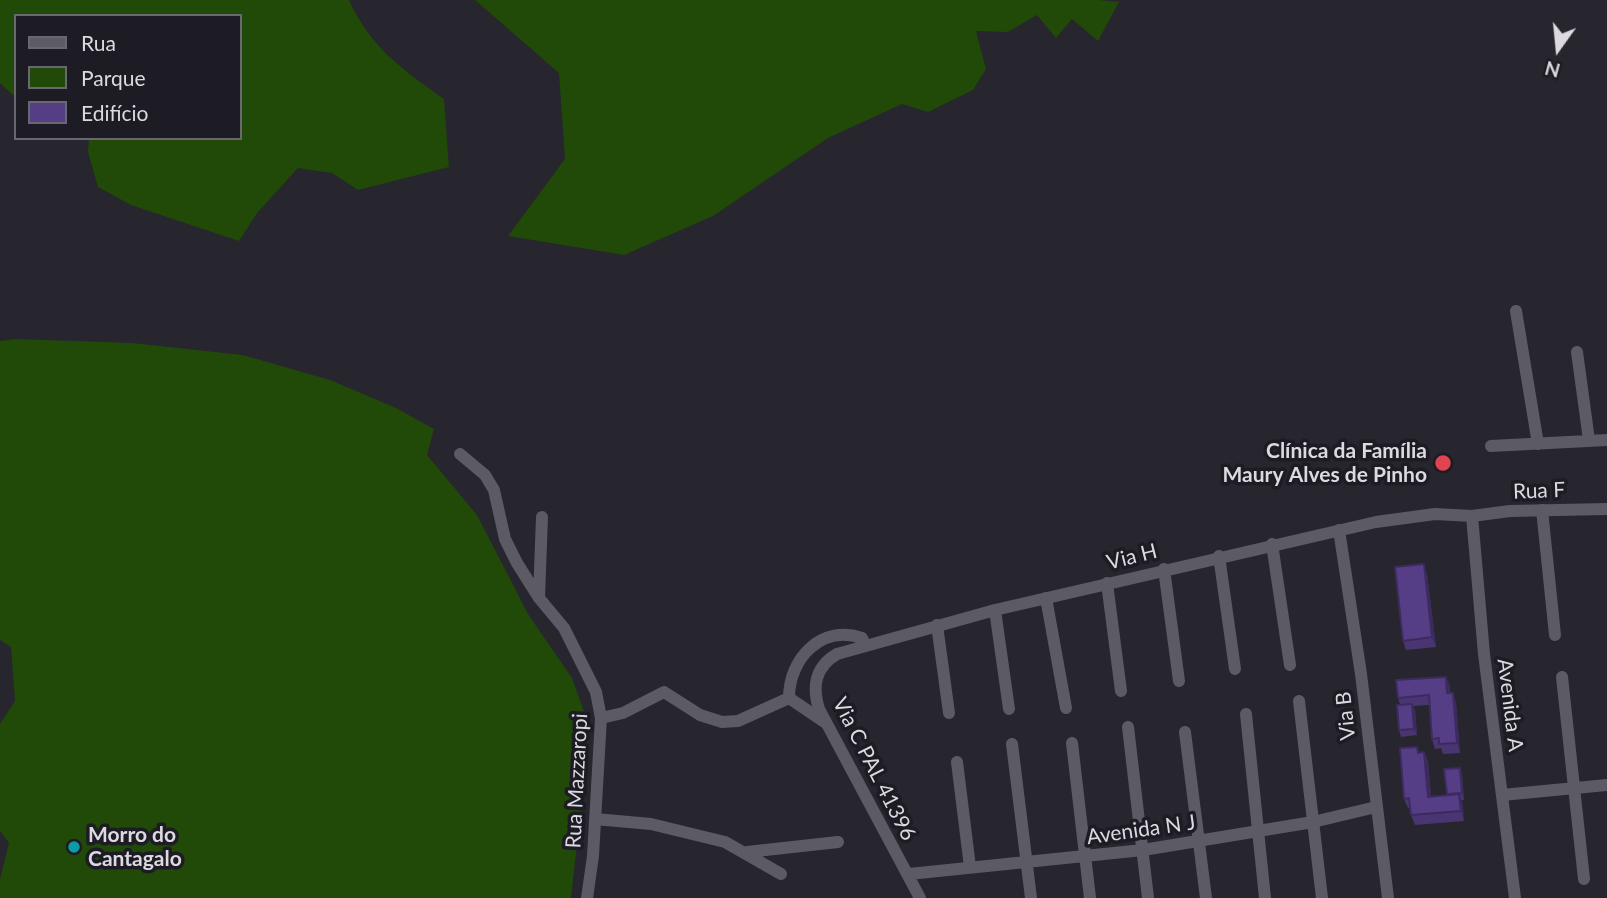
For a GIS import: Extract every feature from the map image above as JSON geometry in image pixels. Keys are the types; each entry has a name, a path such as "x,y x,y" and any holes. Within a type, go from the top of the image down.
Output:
{"street":[{"path":"1516,311 1538,444"},
{"path":"1577,352 1589,440"},
{"path":"1490,446 1607,440"},
{"name":"Rua Mazzaropi","path":"460,454 485,475 494,490 505,539 539,598 564,628 589,673 601,718 587,898"},
{"name":"Rua F","path":"1472,516 1542,510 1607,509"},
{"path":"1542,510 1556,635"},
{"name":"Via H","path":"817,677 827,660 865,645 995,610 1219,556 1404,517 1436,514 1472,516"},
{"name":"Avenida A","path":"1472,516 1484,654 1516,898"},
{"path":"539,598 542,517"},
{"name":"Via B","path":"1339,530 1361,674 1388,898"},
{"path":"1272,544 1290,665"},
{"path":"1219,556 1235,669"},
{"path":"1164,569 1179,681"},
{"path":"1107,583 1121,691"},
{"path":"1046,598 1066,708"},
{"path":"995,610 1009,709"},
{"path":"937,625 949,713"},
{"path":"789,698 792,672 818,640 850,634 862,638 865,645"},
{"name":"Via C PAL 41396","path":"817,677 816,697 826,723 920,898"},
{"path":"1562,677 1584,879"},
{"path":"601,718 623,713 664,692 700,715 722,722 737,722 789,698"},
{"path":"789,698 826,723"},
{"path":"1299,701 1322,898"},
{"path":"1246,714 1265,898"},
{"path":"1128,727 1148,898"},
{"path":"1185,732 1206,898"},
{"path":"1072,743 1090,898"},
{"path":"1012,744 1031,898"},
{"path":"957,762 971,867"},
{"path":"1502,795 1607,785"},
{"name":"Avenida N J","path":"909,874 1143,850 1313,822 1376,807"},
{"path":"595,819 664,827 725,842 747,852 781,874"},
{"path":"747,852 838,842"}],"green space":[{"path":"0,0 349,0 357,17 377,44 401,67 444,99 449,167 358,190 332,173 298,168 257,213 239,241 131,205 98,187 88,152 89,140 242,140 242,14 14,14 14,96 0,83"},
{"path":"475,0 1119,2 1098,41 1072,19 1056,38 1037,15 1008,32 976,31 986,69 973,90 928,112 902,104 828,138 713,216 624,255 508,236 565,159 559,73"},
{"path":"16,339 132,343 243,355 330,380 396,408 434,429 427,455 477,515 528,614 572,678 590,728 571,898 0,898 0,879 9,843 0,831 0,724 15,701 11,647 0,640 0,341"}],"building":[{"path":"1424,564 1432,637 1403,641 1395,567"},
{"path":"1446,677 1447,693 1453,693 1457,743 1439,744 1439,738 1432,739 1429,695 1398,698 1396,680"},
{"path":"1412,704 1414,729 1399,730 1397,705"},
{"path":"1417,747 1418,753 1424,752 1428,797 1459,794 1461,811 1411,815 1409,798 1404,799 1400,748"},
{"path":"1460,768 1462,793 1447,794 1444,769"}],"place":[{"name":"Clínica da Família Maury Alves de Pinho","path":"1443,463"},
{"name":"Morro do Cantagalo","path":"74,847"}]}
